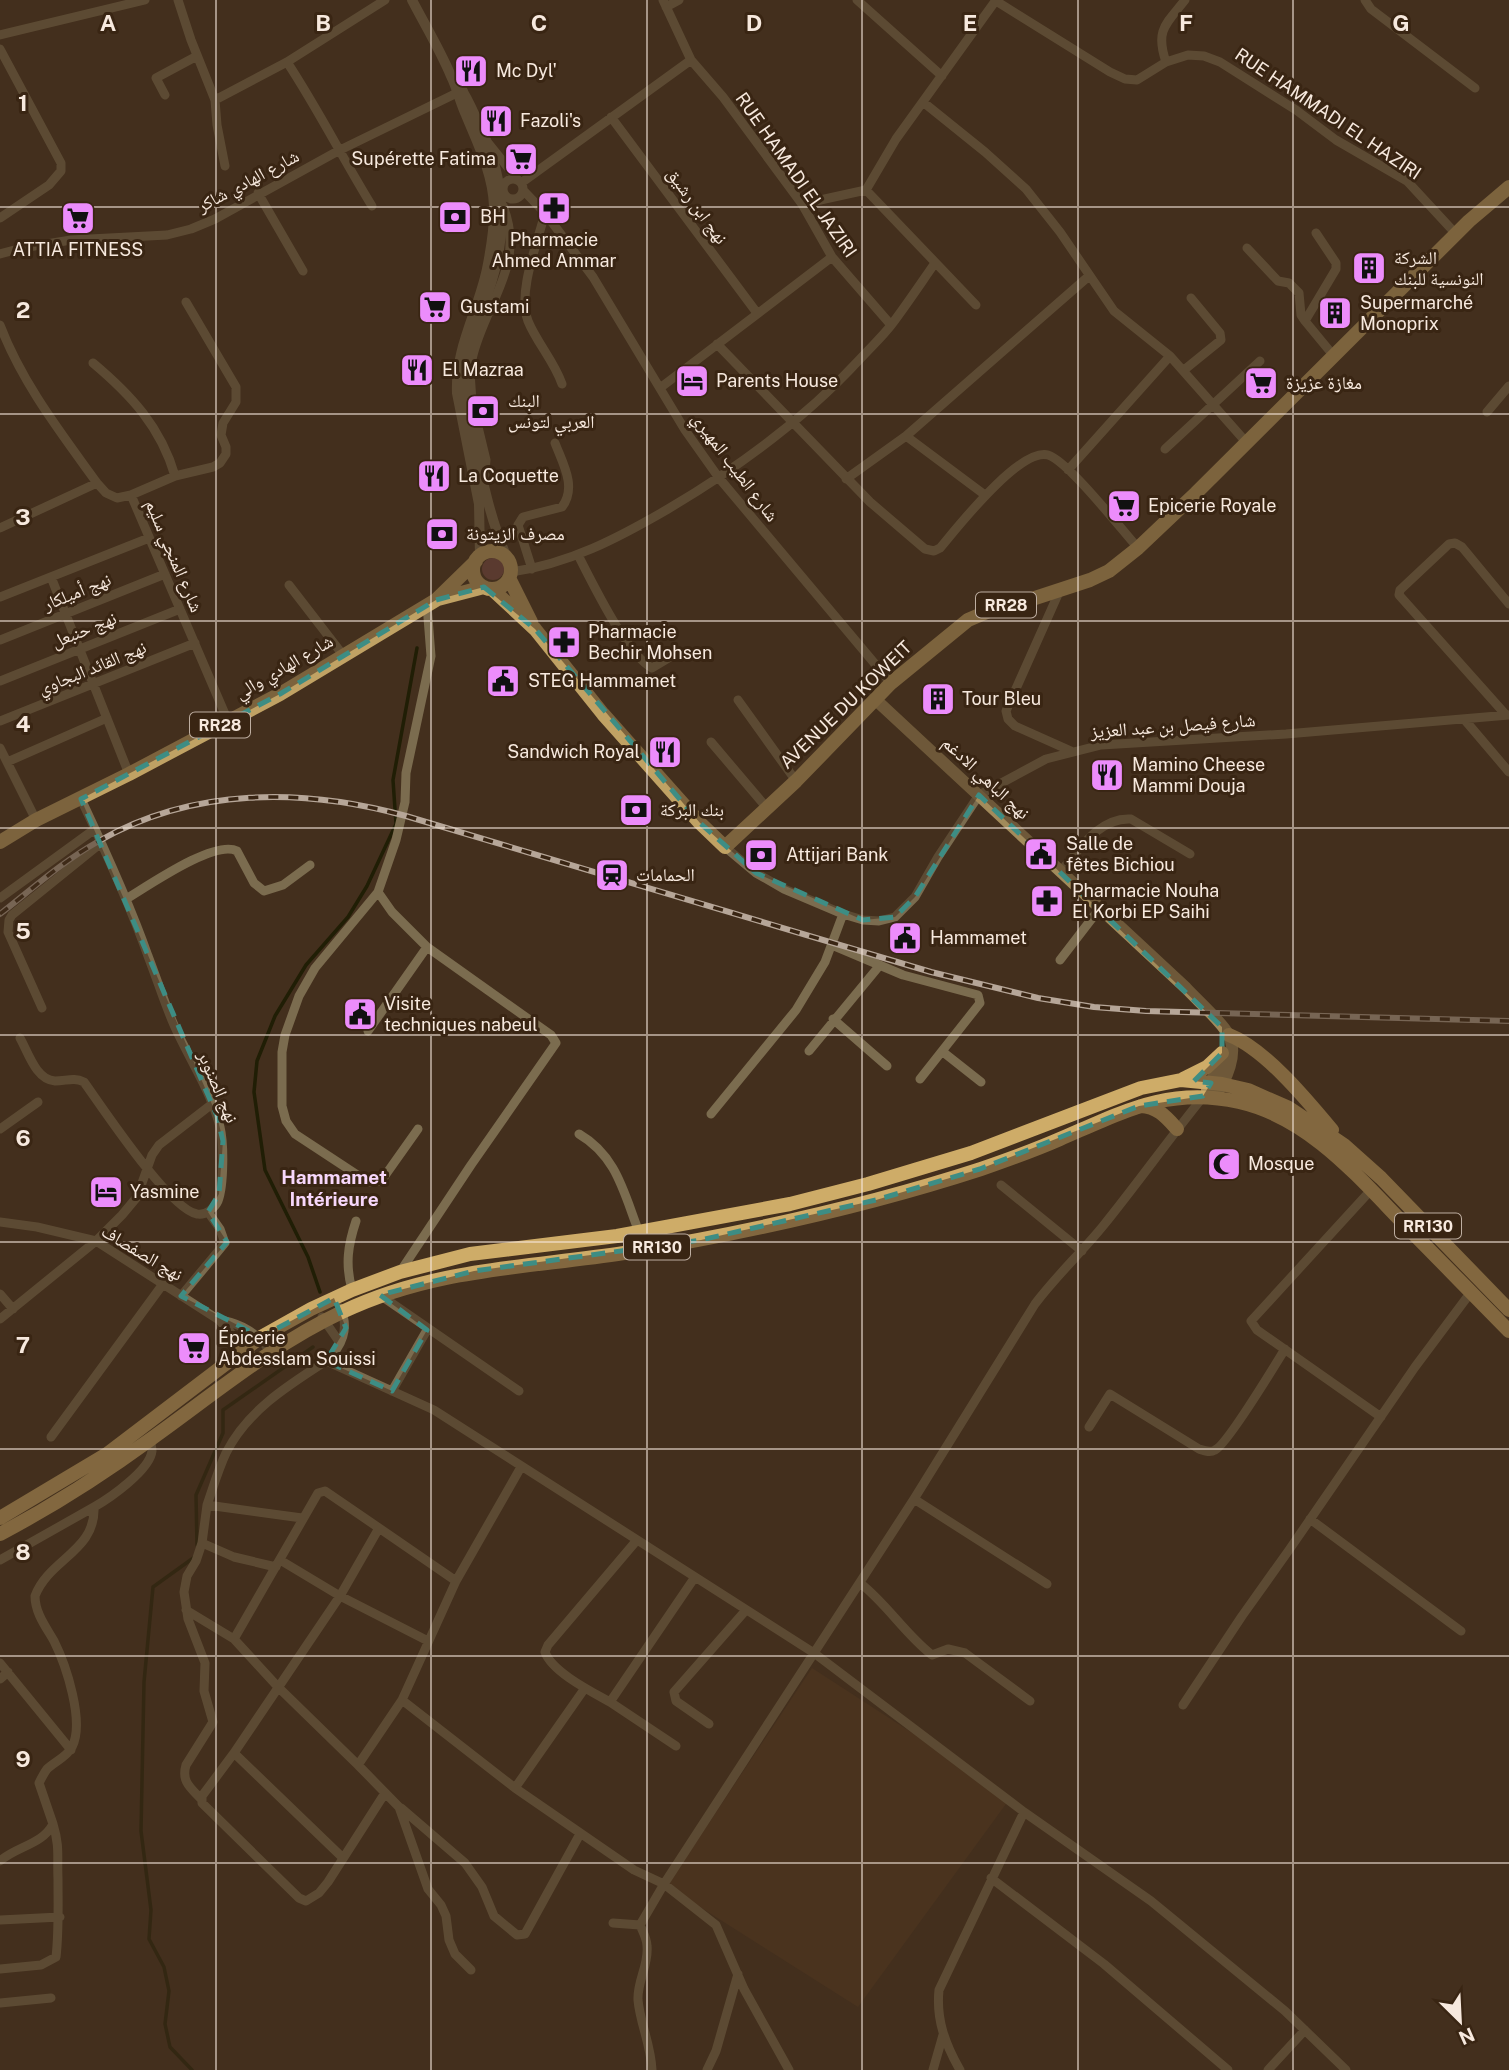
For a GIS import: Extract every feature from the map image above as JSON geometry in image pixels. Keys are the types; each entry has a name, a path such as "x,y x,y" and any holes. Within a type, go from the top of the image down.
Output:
{"highway":[{"path":"1226,1031 1259,1053 1310,1104 1344,1145"},
{"path":"1181,1080 1207,1067 1222,1053"},
{"name":"RR130","path":"0,1518 107,1454 261,1337 334,1297 400,1272 470,1254 639,1233 790,1204 971,1153 1141,1088 1181,1080 1266,1110 1299,1127 1346,1164 1509,1331"},
{"name":"RR130","path":"0,1534 89,1482 271,1352 324,1321 380,1296 428,1280 474,1271 617,1254 701,1240 876,1200 1037,1149 1139,1105 1213,1090 1268,1098 1304,1117 1344,1145 1381,1178 1509,1310"},
{"path":"1139,1105 1148,1106 1164,1114 1177,1129"}],"main road":[{"name":"AVENUE DU KOWEIT","path":"724,847 796,781 891,683 968,620 996,608 1060,590 1109,571 1138,548 1456,234 1509,187"},
{"path":"535,629 509,569 494,552 478,559 474,576 535,629 603,714 724,847"},
{"name":"RR28","path":"432,603 478,559"},
{"name":"RR28","path":"432,603 488,588 499,588 509,569"},
{"name":"شارع الهادي والي","path":"0,842 36,820 130,774 280,694 432,603"},
{"name":"نهج الباهي الادغم","path":"876,700 1186,988 1226,1031"},
{"path":"1213,1090 1226,1031"},
{"path":"1213,1090 1230,1065 1226,1031"}],"street":[{"path":"0,35 37,28 126,2 145,0"},
{"path":"178,0 215,100 225,166"},
{"path":"215,100 287,62 385,0"},
{"path":"412,0 453,78 500,195"},
{"path":"665,4 679,0"},
{"path":"857,0 942,76"},
{"path":"1166,62 1161,47 1163,30 1185,0"},
{"path":"1365,0 1371,9 1475,88"},
{"path":"802,204 866,190 896,139 996,1"},
{"name":"RUE HAMMADI EL HAZIRI","path":"996,1 1063,44 1125,79 1143,78 1166,62 1188,55 1204,56 1232,69 1296,110 1336,141 1407,181 1456,234"},
{"name":"RUE HAMADI EL JAZIRI","path":"665,4 691,60 723,97 802,204 832,257 891,325"},
{"path":"0,50 61,163 61,171 49,185 0,219"},
{"path":"165,95 156,78 197,56"},
{"path":"500,195 516,198 521,184 691,60"},
{"path":"287,62 312,100 338,151 372,206"},
{"path":"459,92 487,142 498,173 500,195 501,238 493,276 467,361 465,392 479,504 478,559"},
{"name":"شارع الهادي شاكر","path":"0,254 71,240 167,235 191,229 215,219 338,151 459,92"},
{"path":"923,102 1027,189 1114,311 1170,356 1246,442"},
{"name":"نهج ابن رشيق","path":"611,117 757,313"},
{"name":"شارع الطيب المهيري","path":"487,142 545,212 593,278 685,430 719,478 891,683"},
{"path":"500,195 511,179 521,184"},
{"path":"866,190 976,305"},
{"path":"258,193 303,271"},
{"path":"545,212 523,303 534,334 558,371 562,384"},
{"path":"1305,321 1336,269 1336,263 1316,233"},
{"path":"1247,248 1278,281 1289,283 1298,293 1301,315 1332,355"},
{"path":"660,388 832,257"},
{"path":"465,392 493,525 509,569 532,569 578,555 618,538 719,478 795,422 842,379 891,325 935,263"},
{"path":"846,478 906,436 1089,276"},
{"path":"1184,370 1221,340 1220,333 1191,298"},
{"path":"131,495 175,476 213,467 224,459 226,447 222,435 223,423 236,402 237,394 231,375 186,302"},
{"path":"0,325 7,343 48,414 97,483 0,528"},
{"path":"717,344 846,478 902,530 929,550 940,548 985,495 1012,471 1034,457 1049,455 1068,470 1138,548"},
{"path":"1068,470 1170,356"},
{"path":"1165,449 1260,361"},
{"path":"93,363 145,414 162,441 175,476"},
{"path":"1487,412 1509,386"},
{"path":"906,436 985,495"},
{"path":"532,569 519,521 523,517 562,507 569,495 568,478 555,443"},
{"name":"شارع المنجي سليم","path":"97,483 106,493 117,498 131,495 228,721"},
{"path":"0,597 149,538"},
{"path":"1508,715 1399,595 1400,590 1449,544 1455,543 1462,547 1509,604"},
{"path":"578,555 620,631 646,665 652,668 677,653"},
{"name":"نهج أميلكار","path":"0,640 165,574"},
{"path":"51,577 130,774"},
{"path":"289,585 342,655"},
{"path":"1060,590 1006,711 1007,719 1015,726 1071,751"},
{"path":"418,1129 384,1177 379,1181 368,1182 295,1134 286,1121 282,1106 282,1052 299,996 320,960 378,892 396,840 405,802 406,773 428,674 432,603"},
{"name":"نهج حنبعل","path":"0,681 180,609"},
{"name":"نهج القائد البجاوي","path":"0,721 195,643"},
{"path":"738,700 796,781"},
{"name":"شارع فيصل بن عبد العزيز","path":"724,847 756,873 784,889 843,914 879,921 895,917 907,907 979,795 1046,759 1101,745 1286,734 1508,715"},
{"path":"7,761 107,718"},
{"path":"1464,719 1509,772"},
{"path":"711,742 767,807"},
{"path":"0,747 36,820"},
{"name":"نهج الصنوبر","path":"81,799 125,899 171,1019 212,1104 223,1142 223,1157 218,1202 208,1212"},
{"path":"1061,872 1093,834 1125,819 1131,819 1190,854"},
{"path":"0,898 95,828"},
{"path":"42,1008 8,932 9,920 101,843"},
{"path":"125,899 198,857 225,847 237,851 254,883 264,891 283,886 310,865"},
{"path":"378,892 392,912 427,947 541,1027 555,1039 556,1044 400,1272"},
{"path":"1060,960 1100,908"},
{"path":"711,1114 796,1010 819,974 843,914"},
{"path":"832,945 926,982 978,995 979,1003 920,1079"},
{"path":"369,1031 427,947"},
{"path":"809,1051 880,965"},
{"path":"833,1019 887,1066"},
{"path":"20,1038 37,1071 44,1077 54,1081 71,1078 84,1082 166,1190 188,1211 195,1214 208,1212 220,1229 225,1243 181,1296"},
{"path":"943,1052 981,1082"},
{"path":"640,1925 914,1499 1035,1304 1048,1286 1082,1251 1193,1109 1213,1090"},
{"path":"0,1129 38,1102"},
{"path":"0,1319 96,1241 137,1197 152,1155 159,1145 212,1104"},
{"path":"579,1134 597,1144 615,1170 639,1233"},
{"path":"1001,1185 1082,1251"},
{"path":"1371,1190 1251,1321 1254,1327 1381,1417"},
{"path":"352,1290 346,1262 356,1221"},
{"name":"نهج الصفصاف","path":"0,1222 37,1227 96,1241 219,1320 257,1361"},
{"path":"51,1437 163,1284"},
{"path":"1183,1705 1241,1616 1471,1292"},
{"path":"0,1294 13,1308"},
{"path":"380,1296 519,1391"},
{"path":"334,1297 346,1328 337,1350 326,1362 284,1389 246,1422 227,1452 207,1505 202,1543 187,1576 184,1592 186,1610 205,1663 204,1691 213,1722 183,1773 184,1781 202,1800 204,1806 299,1898 306,1901 319,1893 385,1793"},
{"path":"318,1305 324,1321 340,1343"},
{"name":"نهج الصفصاف","path":"219,1320 244,1326 261,1337"},
{"path":"392,1391 428,1330"},
{"path":"261,1337 271,1352"},
{"path":"1089,1427 1110,1394 1199,1449 1206,1452 1216,1450 1230,1434 1285,1349"},
{"path":"326,1362 433,1410 814,1653 1024,1812 1151,1901 1305,2030 1346,2070"},
{"path":"0,1560 117,1492 149,1461 152,1451 150,1440"},
{"path":"358,1765 402,1700 456,1581 521,1466"},
{"path":"234,1639 314,1497 324,1491 456,1581"},
{"path":"914,1499 1047,1584"},
{"path":"207,1505 302,1518"},
{"path":"0,1969 41,1965 56,1957 60,1917 57,1875 60,1855 39,1783 46,1771 71,1750 75,1713 62,1658 38,1614 35,1596 48,1575 89,1534 94,1507"},
{"path":"1310,1519 1461,1631"},
{"path":"202,1800 340,1596 379,1528"},
{"path":"637,1540 556,1635 545,1652 548,1659 585,1688 676,1745"},
{"path":"202,1543 234,1557 278,1563 428,1641"},
{"path":"610,1702 695,1577"},
{"path":"860,1583 876,1595 901,1626 932,1655 948,1649 965,1653 1030,1701"},
{"path":"186,1610 234,1639 278,1688 399,1807 465,1863 482,1887 494,1916 517,1935 524,1934 580,1834"},
{"path":"709,1724 676,1701 674,1692 746,1610"},
{"path":"0,1664 71,1750"},
{"path":"0,1679 8,1672"},
{"path":"515,1788 585,1688"},
{"path":"402,1700 515,1788 634,1870 664,1884 716,1925 744,1989 789,2070"},
{"path":"234,1753 343,1858"},
{"path":"399,1807 428,1889 446,1916 449,1940 455,1954 471,1970"},
{"path":"960,2070 943,2035 937,2010 939,1990 1024,1812"},
{"path":"0,1861 8,1853 48,1834 53,1824"},
{"path":"991,1878 1104,1964 1228,2070"},
{"path":"0,1920 60,1917"},
{"path":"613,1923 640,1925"},
{"path":"640,1925 648,1945 638,2001 647,2034 652,2070"},
{"path":"707,2070 716,2051 738,1974"},
{"path":"0,2003 51,1998"},
{"path":"1268,2070 1305,2030"},
{"path":"933,2070 943,2035"}],"highlighted area":[{"path":"484,587 535,629 700,823 756,873 863,920 895,917 915,897 979,795 1222,1027 1222,1053 1194,1081 1211,1083 1203,1096 1139,1106 980,1169 876,1200 701,1240 474,1271 380,1295 427,1330 392,1391 326,1361 346,1328 334,1298 261,1337 181,1296 227,1242 208,1212 219,1194 223,1141 217,1116 81,799 280,694 436,600"}],"shaded area":[{"path":"489,558 497,558 504,565 504,573 497,580 489,580 482,573 482,565"},
{"path":"812,1668 1011,1797 858,2007 667,1886"}],"waterway":[{"path":"320,1292 308,1257 265,1170 254,1092 257,1061 275,1016 306,965 348,917 367,886 396,824 393,780 417,648"},
{"path":"197,1545 196,1495 223,1433 223,1410 313,1347"},
{"path":"192,2070 170,2047 165,2024 169,1991 164,1967 149,1939 151,1910 141,1831 144,1682 153,1587 196,1556"}],"railway":[{"path":"0,914 73,857 135,823 172,810 211,802 289,797 328,800 406,816 931,972 1038,998 1094,1007 1146,1011 1509,1021"}],"place":[{"name":"Mc Dyl'","path":"471,71"},
{"name":"Fazoli's","path":"496,121"},
{"name":"Supérette Fatima","path":"521,159"},
{"name":"Pharmacie Ahmed Ammar","path":"554,208"},
{"name":"BH","path":"455,217"},
{"name":"ATTIA FITNESS","path":"78,218"},
{"name":"الشركة النونسية للبنك","path":"1369,268"},
{"name":"Gustami","path":"435,307"},
{"name":"Supermarché Monoprix","path":"1335,313"},
{"name":"El Mazraa","path":"417,370"},
{"name":"Parents House","path":"692,381"},
{"name":"مغازة عزيزة","path":"1261,383"},
{"name":"البنك العربي لتونس","path":"483,411"},
{"name":"La Coquette","path":"434,476"},
{"name":"Epicerie Royale","path":"1124,506"},
{"name":"مصرف الزيتونة","path":"442,534"},
{"name":"Pharmacie Bechir Mohsen","path":"564,642"},
{"name":"STEG Hammamet","path":"503,681"},
{"name":"Tour Bleu","path":"938,699"},
{"name":"Sandwich Royal","path":"665,752"},
{"name":"Mamino Cheese Mammi Douja","path":"1107,775"},
{"name":"بنك البركة","path":"636,810"},
{"name":"Salle de fêtes Bichiou","path":"1041,854"},
{"name":"Attijari Bank","path":"761,855"},
{"name":"الحمامات","path":"612,875"},
{"name":"Pharmacie Nouha El Korbi EP Saihi","path":"1047,901"},
{"name":"Hammamet","path":"905,938"},
{"name":"Visite techniques nabeul","path":"360,1014"},
{"name":"Mosque","path":"1224,1164"},
{"name":"Yasmine","path":"106,1192"},
{"name":"Épicerie Abdesslam Souissi","path":"194,1348"}],"district":[{"name":"Hammamet Intérieure","path":"334,1188"}]}
